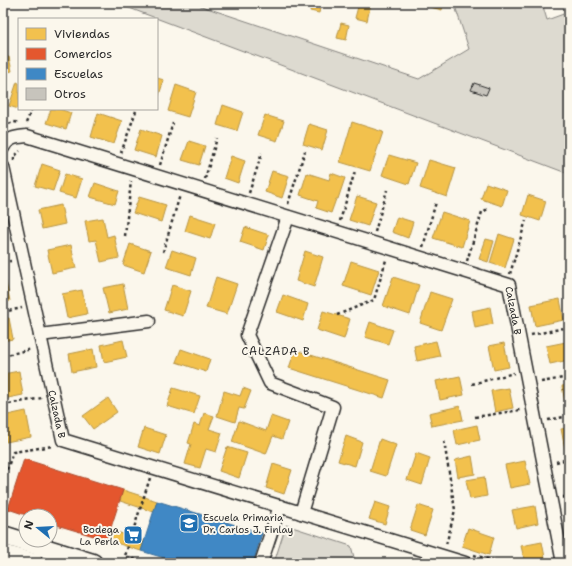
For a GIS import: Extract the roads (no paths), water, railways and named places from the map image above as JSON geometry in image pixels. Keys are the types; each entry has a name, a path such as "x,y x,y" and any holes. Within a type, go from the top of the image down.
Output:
{"street":[{"name":"Calzada B","path":"3,148 5,144 13,137 27,136 510,285 564,563"},
{"name":"Calzada B","path":"8,167 40,335 63,440 301,513 469,559"},
{"path":"288,217 247,335 270,383 334,407 301,513"},
{"path":"40,335 148,321"},
{"path":"261,563 280,506"},
{"path":"34,563 6,557 3,535 93,563"}],"place":[{"name":"Escuela Primaria Dr. Carlos J. Finlay","path":"189,523"},
{"name":"Bodega La Perla","path":"133,535"}],"district":[{"name":"CALZADA B","path":"276,351"}]}
